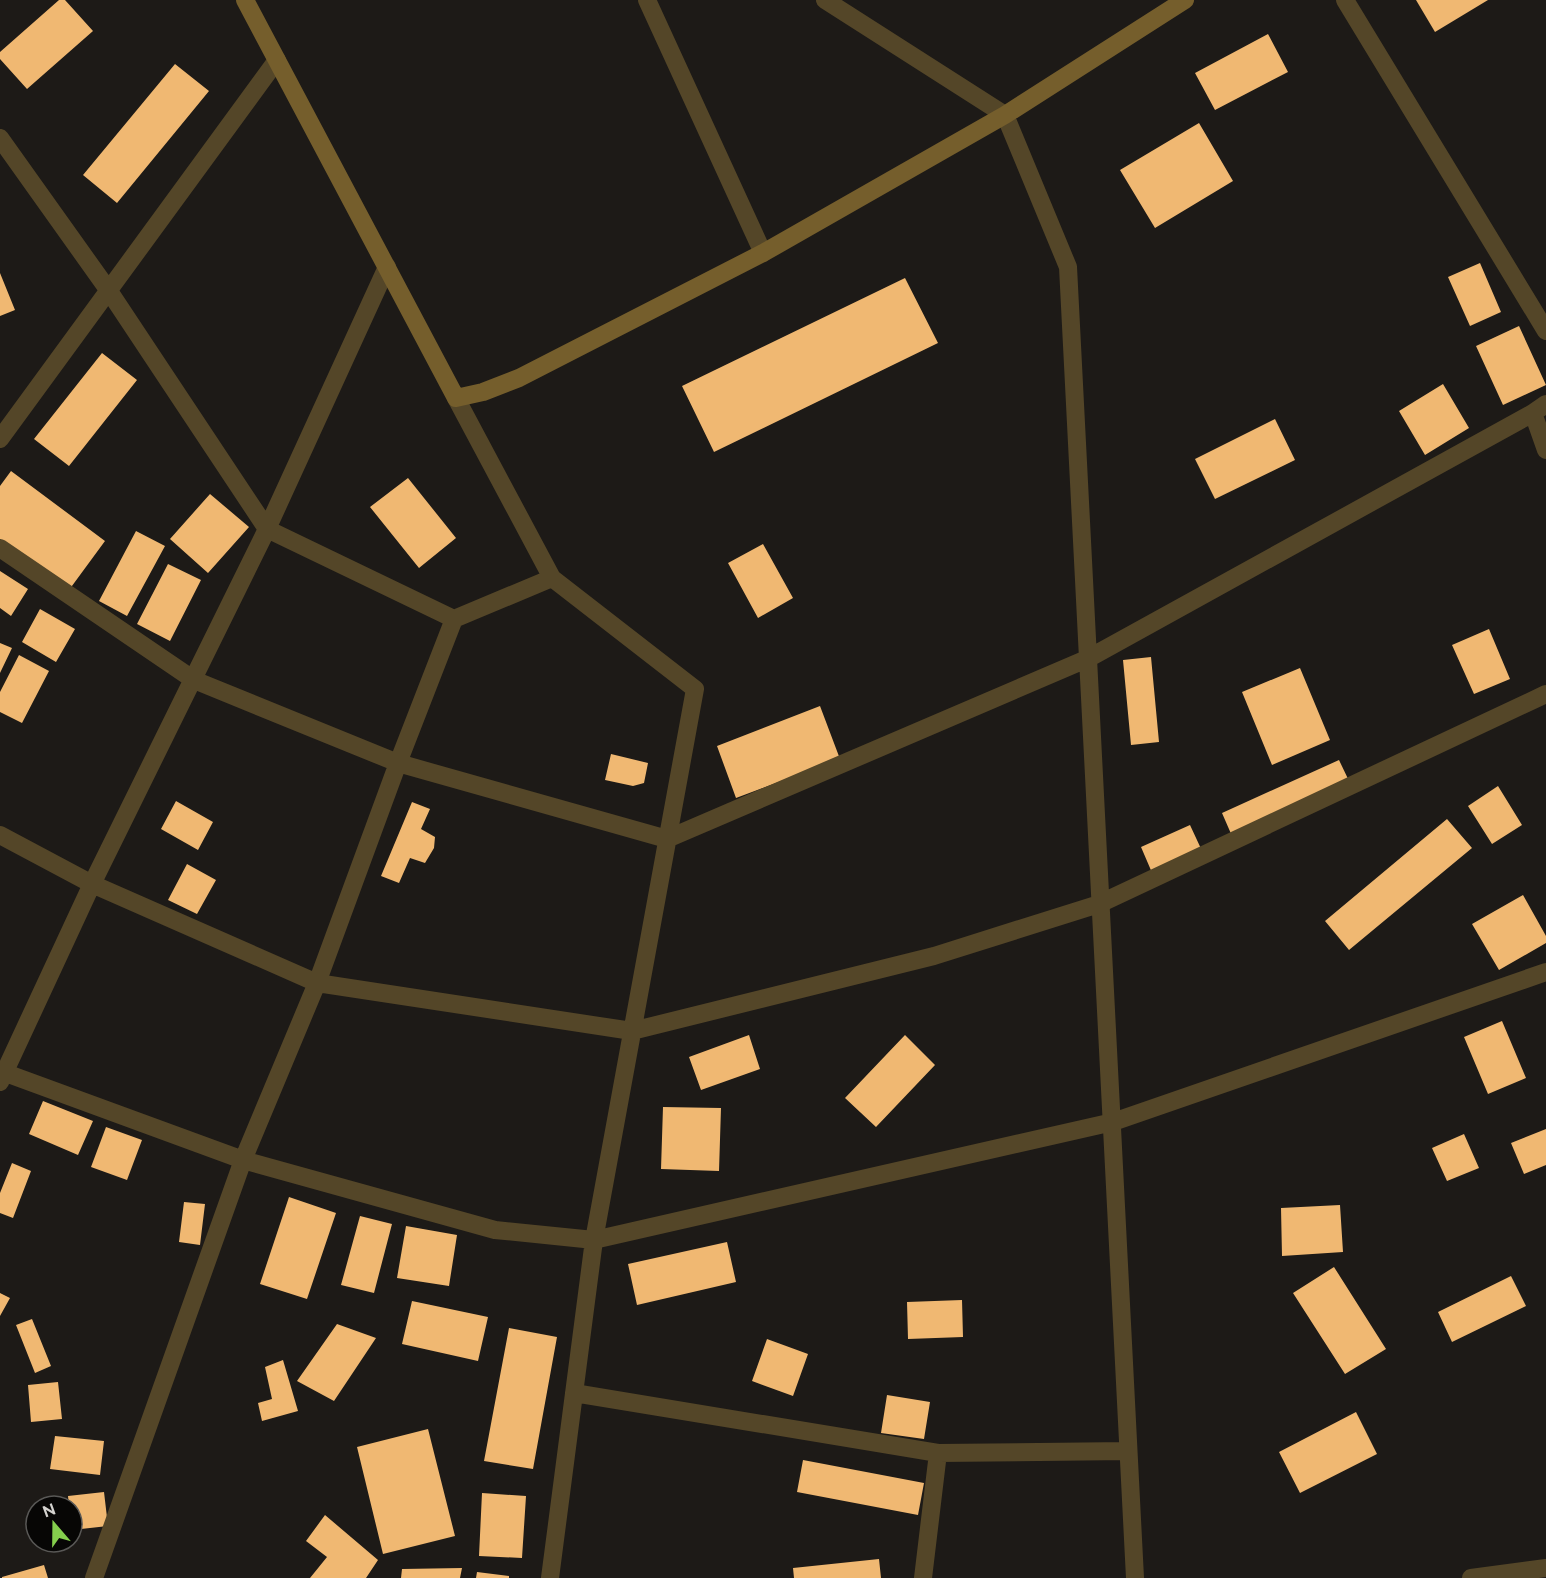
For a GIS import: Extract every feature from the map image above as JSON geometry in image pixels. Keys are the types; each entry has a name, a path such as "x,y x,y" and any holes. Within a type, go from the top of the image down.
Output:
{"street":[{"path":"245,0 552,578 695,689 594,1240 550,1578"},
{"path":"647,0 762,253"},
{"path":"825,0 1005,115 1068,267 1135,1578"},
{"path":"456,398 483,392 519,378 762,253 1005,115 1185,0"},
{"path":"1346,0 1546,331"},
{"path":"0,439 277,60"},
{"path":"0,138 109,291 267,529 454,619"},
{"path":"387,267 267,529 92,884 1,1075 243,1160 495,1230 594,1240 1113,1122 1546,972"},
{"path":"0,548 194,680 398,763 667,839 1089,658 1539,409 1546,450"},
{"path":"94,1578 243,1160 317,983 454,619 552,578"},
{"path":"0,835 92,884 317,983 632,1031 934,956 1099,904 1546,694"},
{"path":"574,1393 938,1453 1128,1451"},
{"path":"923,1578 938,1453"},
{"path":"1471,1578 1546,1568"}],"building":[{"path":"59,0 65,0 93,31 27,89 0,59 0,52"},
{"path":"1416,0 1488,0 1435,32"},
{"path":"1268,34 1288,72 1215,110 1195,73"},
{"path":"175,64 209,91 117,203 83,175"},
{"path":"1199,123 1233,181 1155,228 1120,170"},
{"path":"1480,263 1501,312 1470,326 1448,277"},
{"path":"0,273 15,310 0,316"},
{"path":"905,278 938,343 714,452 682,386"},
{"path":"1519,326 1546,385 1503,405 1476,346"},
{"path":"102,353 137,380 69,466 34,439"},
{"path":"1443,384 1469,428 1425,455 1399,411"},
{"path":"1275,419 1295,460 1215,499 1195,459"},
{"path":"11,471 105,541 69,590 0,539 0,486"},
{"path":"408,478 456,538 419,568 370,507"},
{"path":"210,494 249,527 208,573 170,539"},
{"path":"136,531 165,546 127,616 99,601"},
{"path":"763,544 793,598 758,618 728,563"},
{"path":"168,564 201,580 170,641 137,624"},
{"path":"0,571 28,589 11,616 0,608"},
{"path":"40,609 75,629 56,662 22,642"},
{"path":"1489,629 1510,679 1474,694 1452,645"},
{"path":"0,643 12,648 0,673"},
{"path":"19,655 49,671 22,723 0,712 0,692"},
{"path":"1151,657 1159,742 1131,745 1123,660"},
{"path":"1300,668 1330,740 1272,765 1242,692"},
{"path":"820,706 840,759 736,798 717,746"},
{"path":"611,754 648,763 644,783 633,786 605,780"},
{"path":"1339,760 1350,783 1232,836 1222,813"},
{"path":"1498,786 1522,825 1492,844 1468,806"},
{"path":"176,801 213,822 198,850 161,829"},
{"path":"412,802 430,809 421,829 435,837 434,848 425,863 410,858 399,883 381,876"},
{"path":"1447,819 1472,848 1349,950 1325,921"},
{"path":"1190,825 1203,853 1153,875 1141,847"},
{"path":"187,864 216,880 197,914 168,900"},
{"path":"1523,895 1546,936 1546,943 1499,970 1472,924"},
{"path":"1502,1021 1526,1078 1488,1094 1464,1037"},
{"path":"749,1035 760,1069 701,1090 689,1057"},
{"path":"905,1035 935,1065 876,1127 845,1098"},
{"path":"43,1101 93,1121 78,1155 29,1134"},
{"path":"663,1107 721,1108 719,1171 661,1169"},
{"path":"106,1127 142,1140 127,1180 91,1167"},
{"path":"1546,1129 1546,1165 1524,1174 1511,1143"},
{"path":"1464,1134 1479,1168 1447,1181 1432,1148"},
{"path":"12,1163 31,1171 13,1218 0,1213 0,1193"},
{"path":"289,1197 336,1213 307,1299 260,1284"},
{"path":"184,1202 205,1204 200,1245 179,1242"},
{"path":"1340,1205 1343,1252 1282,1256 1281,1208"},
{"path":"360,1216 392,1224 374,1293 341,1285"},
{"path":"406,1226 457,1235 449,1286 397,1278"},
{"path":"727,1242 736,1282 637,1305 628,1264"},
{"path":"1334,1267 1386,1349 1345,1374 1293,1293"},
{"path":"1511,1276 1526,1306 1452,1342 1438,1312"},
{"path":"0,1293 10,1298 0,1316"},
{"path":"962,1300 963,1337 908,1339 907,1302"},
{"path":"412,1301 488,1317 478,1361 402,1344"},
{"path":"32,1319 51,1366 35,1373 16,1325"},
{"path":"337,1324 376,1338 334,1401 297,1381"},
{"path":"509,1328 557,1337 533,1469 484,1461"},
{"path":"767,1339 808,1354 793,1396 752,1381"},
{"path":"283,1360 298,1411 262,1421 258,1403 272,1399 265,1367"},
{"path":"58,1382 62,1419 31,1422 28,1385"},
{"path":"887,1395 930,1402 924,1439 881,1433"},
{"path":"1356,1412 1377,1454 1300,1493 1279,1452"},
{"path":"428,1429 455,1536 383,1554 357,1447"},
{"path":"55,1436 104,1441 100,1475 50,1469"},
{"path":"803,1460 924,1483 918,1515 797,1492"},
{"path":"104,1492 108,1526 84,1529 84,1494"},
{"path":"482,1493 526,1496 522,1558 479,1556"},
{"path":"325,1515 378,1560 366,1578 310,1578 327,1557 306,1541"},
{"path":"879,1559 881,1578 794,1578 793,1568"},
{"path":"44,1565 48,1578 2,1578 2,1577"},
{"path":"462,1568 460,1578 401,1578 402,1569"},
{"path":"477,1572 509,1576 509,1578 476,1578"}]}
